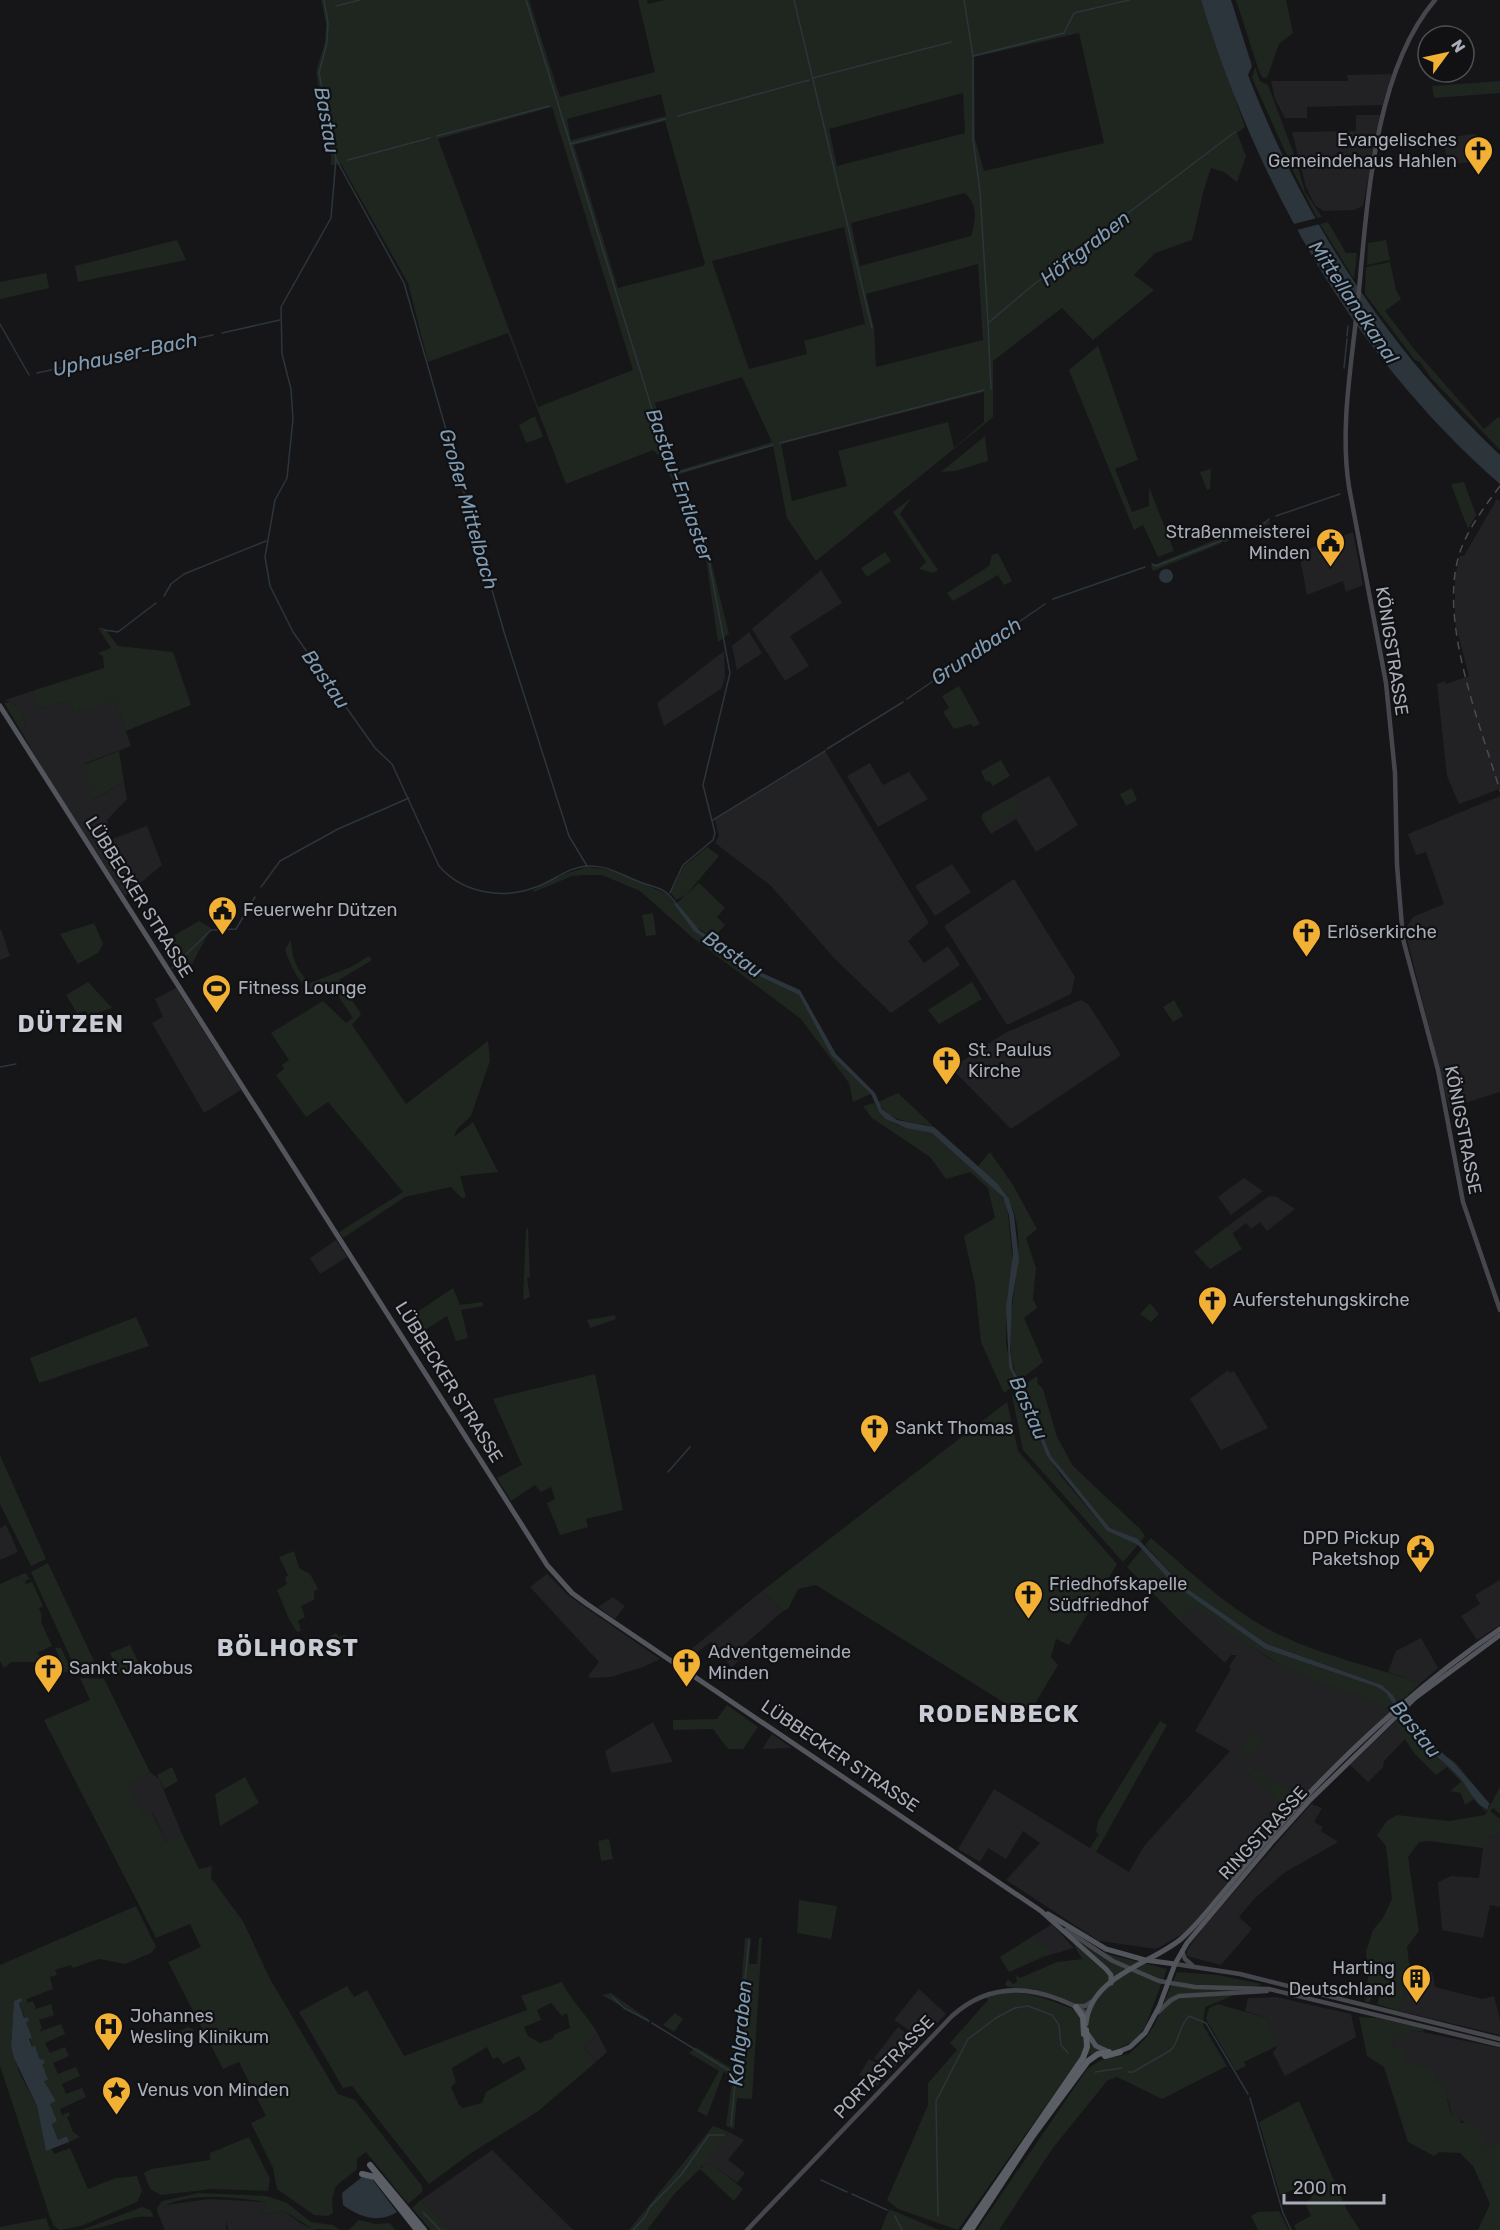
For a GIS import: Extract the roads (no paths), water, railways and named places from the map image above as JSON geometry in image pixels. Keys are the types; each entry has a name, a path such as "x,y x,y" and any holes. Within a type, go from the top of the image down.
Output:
{"highway":[{"path":"1074,2006 1083,2017 1086,2053"},
{"path":"964,2230 1086,2053 1086,2030"},
{"path":"971,2230 1032,2137 1084,2067 1095,2055 1109,2052"},
{"path":"1084,2067 1097,2058 1120,2052"},
{"path":"369,2165 401,2207"},
{"path":"362,2174 375,2177 424,2230"},
{"path":"407,2214 417,2230"}],"main road":[{"name":"KÖNIGSTRASSE","path":"1435,0 1420,19 1406,46 1386,105 1370,187 1355,327 1346,454 1349,487 1386,682 1395,773 1396,865 1403,939 1438,1070 1463,1202 1500,1310"},
{"name":"LÜBBECKER STRASSE","path":"0,706 559,1580 587,1604 1041,1911 1106,1949 1145,1960 1175,1964"},
{"name":"RINGSTRASSE","path":"1087,2015 1095,2000 1121,1975 1167,1948 1188,1932 1302,1802 1440,1671 1500,1629"},
{"name":"RINGSTRASSE","path":"1403,1707 1500,1635"},
{"name":"RINGSTRASSE","path":"1120,2052 1138,2041 1155,2015 1175,1964 1203,1922 1272,1842 1395,1714"},
{"name":"LÜBBECKER STRASSE","path":"1041,1911 1106,1968 1111,1975 1109,1985"},
{"path":"1056,1924 1113,1961 1159,1981 1195,1987 1255,1988 1278,1991 1500,2045"},
{"path":"1182,1951 1185,1959 1194,1966"},
{"path":"1175,1964 1239,1974 1500,2039"},
{"name":"PORTASTRASSE","path":"747,2230 945,2023 966,2004 992,1992 1023,1989 1041,1993 1074,2006 1087,2015"},
{"path":"1155,2015 1167,2002 1179,1996 1278,1991"},
{"path":"1074,2006 1085,2007 1095,2000"},
{"path":"1087,2015 1086,2030 1096,2046 1109,2052 1120,2052"}],"water":[{"name":"Mittellandkanal","path":"1201,0 1231,0 1252,66 1248,75 1270,129 1323,231 1385,326 1459,414 1500,455 1500,484 1447,434 1399,380 1356,323 1316,263 1281,200 1251,135 1224,68"},
{"path":"1163,569 1169,569 1173,576 1169,583 1163,583 1159,579 1159,573"},
{"path":"677,903 700,931 725,945 762,973 800,990 836,1054 875,1093 882,1109 897,1120 934,1127 997,1183 1009,1199 1014,1215 1019,1260 1012,1300 1010,1350 1013,1369 1026,1392 1051,1456 1110,1528 1138,1539 1182,1585 1267,1644 1382,1685 1393,1695 1398,1704 1395,1707 1386,1693 1377,1687 1265,1649 1172,1583 1138,1545 1107,1531 1047,1456 1009,1366 1006,1307 1013,1254 1009,1215 1003,1197 932,1133 906,1128 886,1119 879,1112 871,1094 831,1055 799,995 761,977 694,931 674,904"},
{"path":"1403,1714 1412,1727 1455,1764 1489,1803 1488,1809 1477,1802 1456,1774 1414,1736 1400,1717"},
{"path":"21,1998 22,2001 19,2003 24,2018 27,2017 29,2021 26,2022 32,2038 29,2039 32,2047 35,2046 40,2060 43,2059 45,2063 42,2064 48,2080 44,2081 56,2101 50,2104 57,2121 52,2124 58,2140 67,2136 69,2142 46,2151 37,2106 14,2058 11,2046 14,2001"},
{"path":"362,2177 372,2179 397,2212 383,2218 369,2218 343,2205 342,2193"}],"waterway":[{"name":"Bastau","path":"324,0 328,23 327,42 319,73 336,159 331,218 281,307 282,354 291,389 293,419 287,478 275,500 265,557 270,586 293,632 375,748 392,764 439,866 448,875 471,888 484,892 510,893 536,887 580,867 600,867 663,890 677,905"},
{"path":"336,6 360,0"},
{"name":"Bastau-Entlaster","path":"526,0 672,474 691,507 706,545 730,673 703,785 715,833 713,840 683,865 670,893"},
{"path":"794,0 872,328"},
{"path":"964,0 973,56 973,139 980,191 988,322"},
{"path":"973,56 1064,33 1074,13 1129,0"},
{"path":"813,78 951,42"},
{"path":"678,116 809,80"},
{"path":"437,136 549,106"},
{"path":"570,144 665,119"},
{"name":"Höftgraben","path":"991,389 988,323 1033,285 1235,132"},
{"path":"348,160 430,138"},
{"name":"Großer Mittelbach","path":"336,159 404,283 504,632 569,836 587,866"},
{"name":"Uphauser-Bach","path":"222,333 280,320"},
{"name":"Uphauser-Bach","path":"0,324 29,375"},
{"name":"Mittellandkanal","path":"1347,336 1348,326"},
{"name":"Uphauser-Bach","path":"37,373 213,335"},
{"path":"1344,368 1347,339"},
{"name":"Höftgraben","path":"780,443 984,390"},
{"name":"Höftgraben","path":"673,474 773,445"},
{"name":"Grundbach","path":"1276,516 1340,494"},
{"name":"Grundbach","path":"1152,564 1156,566 1262,525 1269,519"},
{"path":"164,596 171,584 184,574 266,541"},
{"name":"Grundbach","path":"1053,599 1145,567"},
{"path":"104,630 118,632 156,603"},
{"name":"Grundbach","path":"907,699 1045,604"},
{"name":"Grundbach","path":"827,749 903,702"},
{"name":"Grundbach","path":"713,820 825,751"},
{"path":"261,887 280,861 338,829 409,798"},
{"path":"172,968 211,930 236,929 255,897"},
{"path":"0,1067 16,1064"},
{"path":"668,1472 690,1447"},
{"name":"Kohlgraben","path":"731,2125 749,1940"},
{"path":"612,1997 624,2008 649,2021"},
{"path":"938,2216 936,2101 968,2039 996,2018 1015,2008 1028,2006 1052,2015 1059,2025 1061,2045 1068,2053"},
{"path":"1128,2072 1133,2072 1171,2050 1189,2016 1206,2023 1248,2094"},
{"path":"652,2023 730,2071 731,2074"},
{"path":"1095,2072 1122,2068"},
{"path":"1250,2098 1283,2213 1291,2230"},
{"path":"633,2230 645,2217 650,2207 681,2175 709,2135 724,2135"},
{"path":"821,2180 847,2192"},
{"path":"852,2194 887,2210"},
{"path":"423,2212 440,2230"},
{"path":"895,2216 902,2230"}],"railway":[{"path":"1500,486 1473,524 1461,549 1455,576 1454,606 1457,638 1464,670 1500,791"}],"place":[{"name":"Evangelisches Gemeindehaus Hahlen","path":"1478,176"},
{"name":"Straßenmeisterei Minden","path":"1331,568"},
{"name":"Feuerwehr Dützen","path":"222,936"},
{"name":"Erlöserkirche","path":"1306,958"},
{"name":"Fitness Lounge","path":"217,1014"},
{"name":"St. Paulus Kirche","path":"947,1086"},
{"name":"Auferstehungskirche","path":"1212,1326"},
{"name":"Sankt Thomas","path":"874,1454"},
{"name":"DPD Pickup Paketshop","path":"1421,1574"},
{"name":"Friedhofskapelle Südfriedhof","path":"1028,1620"},
{"name":"Adventgemeinde Minden","path":"687,1688"},
{"name":"Sankt Jakobus","path":"48,1694"},
{"name":"Harting Deutschland","path":"1416,2004"},
{"name":"Johannes Wesling Klinikum","path":"109,2052"},
{"name":"Venus von Minden","path":"116,2116"}],"district":[{"name":"DÜTZEN","path":"71,1024"},
{"name":"BÖLHORST","path":"288,1648"},
{"name":"RODENBECK","path":"999,1714"}]}
